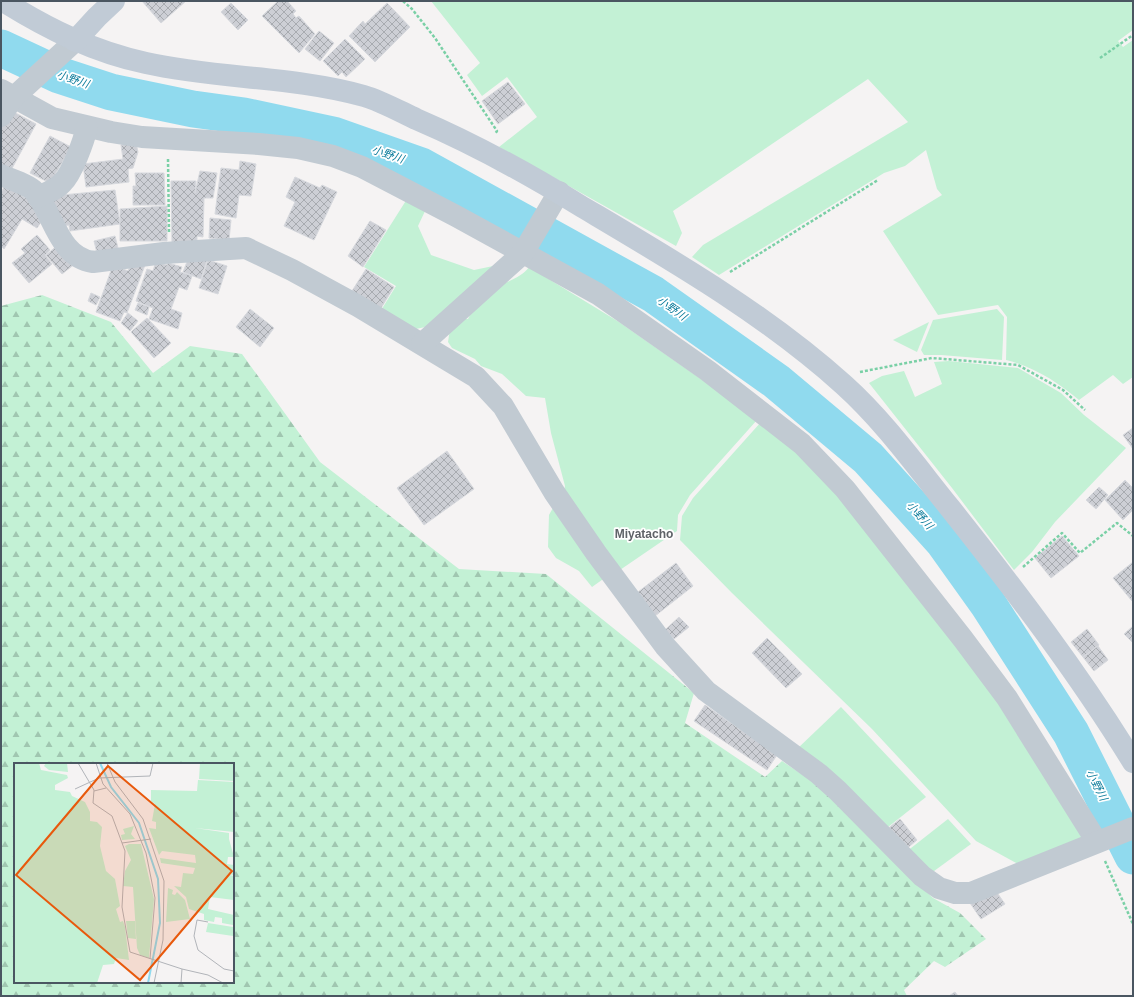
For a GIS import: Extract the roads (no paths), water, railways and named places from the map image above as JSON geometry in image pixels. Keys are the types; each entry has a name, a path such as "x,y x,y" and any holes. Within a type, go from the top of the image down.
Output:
{"street":[{"path":"3,1 67,48 107,53 147,64 220,74 292,81 366,97 484,151 556,197 715,288 818,362 846,386 883,424 1007,582 1080,681 1133,762"},
{"path":"1,116 11,93 67,48 114,1"},
{"path":"11,93 52,118 87,127 142,137 259,144 298,148 333,156 393,183 525,250 611,303 708,371 802,444 846,489 998,686 1099,841"},
{"path":"38,197 64,182 84,142 87,127"},
{"path":"1,175 34,190 61,238 72,254 83,261 93,262 170,253 246,248 292,270 422,344 476,377 503,406 554,492 596,553 665,646 706,691 820,774 922,876 939,888 955,893 971,893 1133,828"},
{"path":"422,344 525,250 556,197"}],"waterway":[{"name":"小野川","path":"1,48 59,75 111,92 193,109 244,116 333,135 421,166 653,294 776,381 868,458 943,541 988,604 1071,733 1133,856"}],"district":[{"name":"Miyatacho","path":"644,534"}]}
